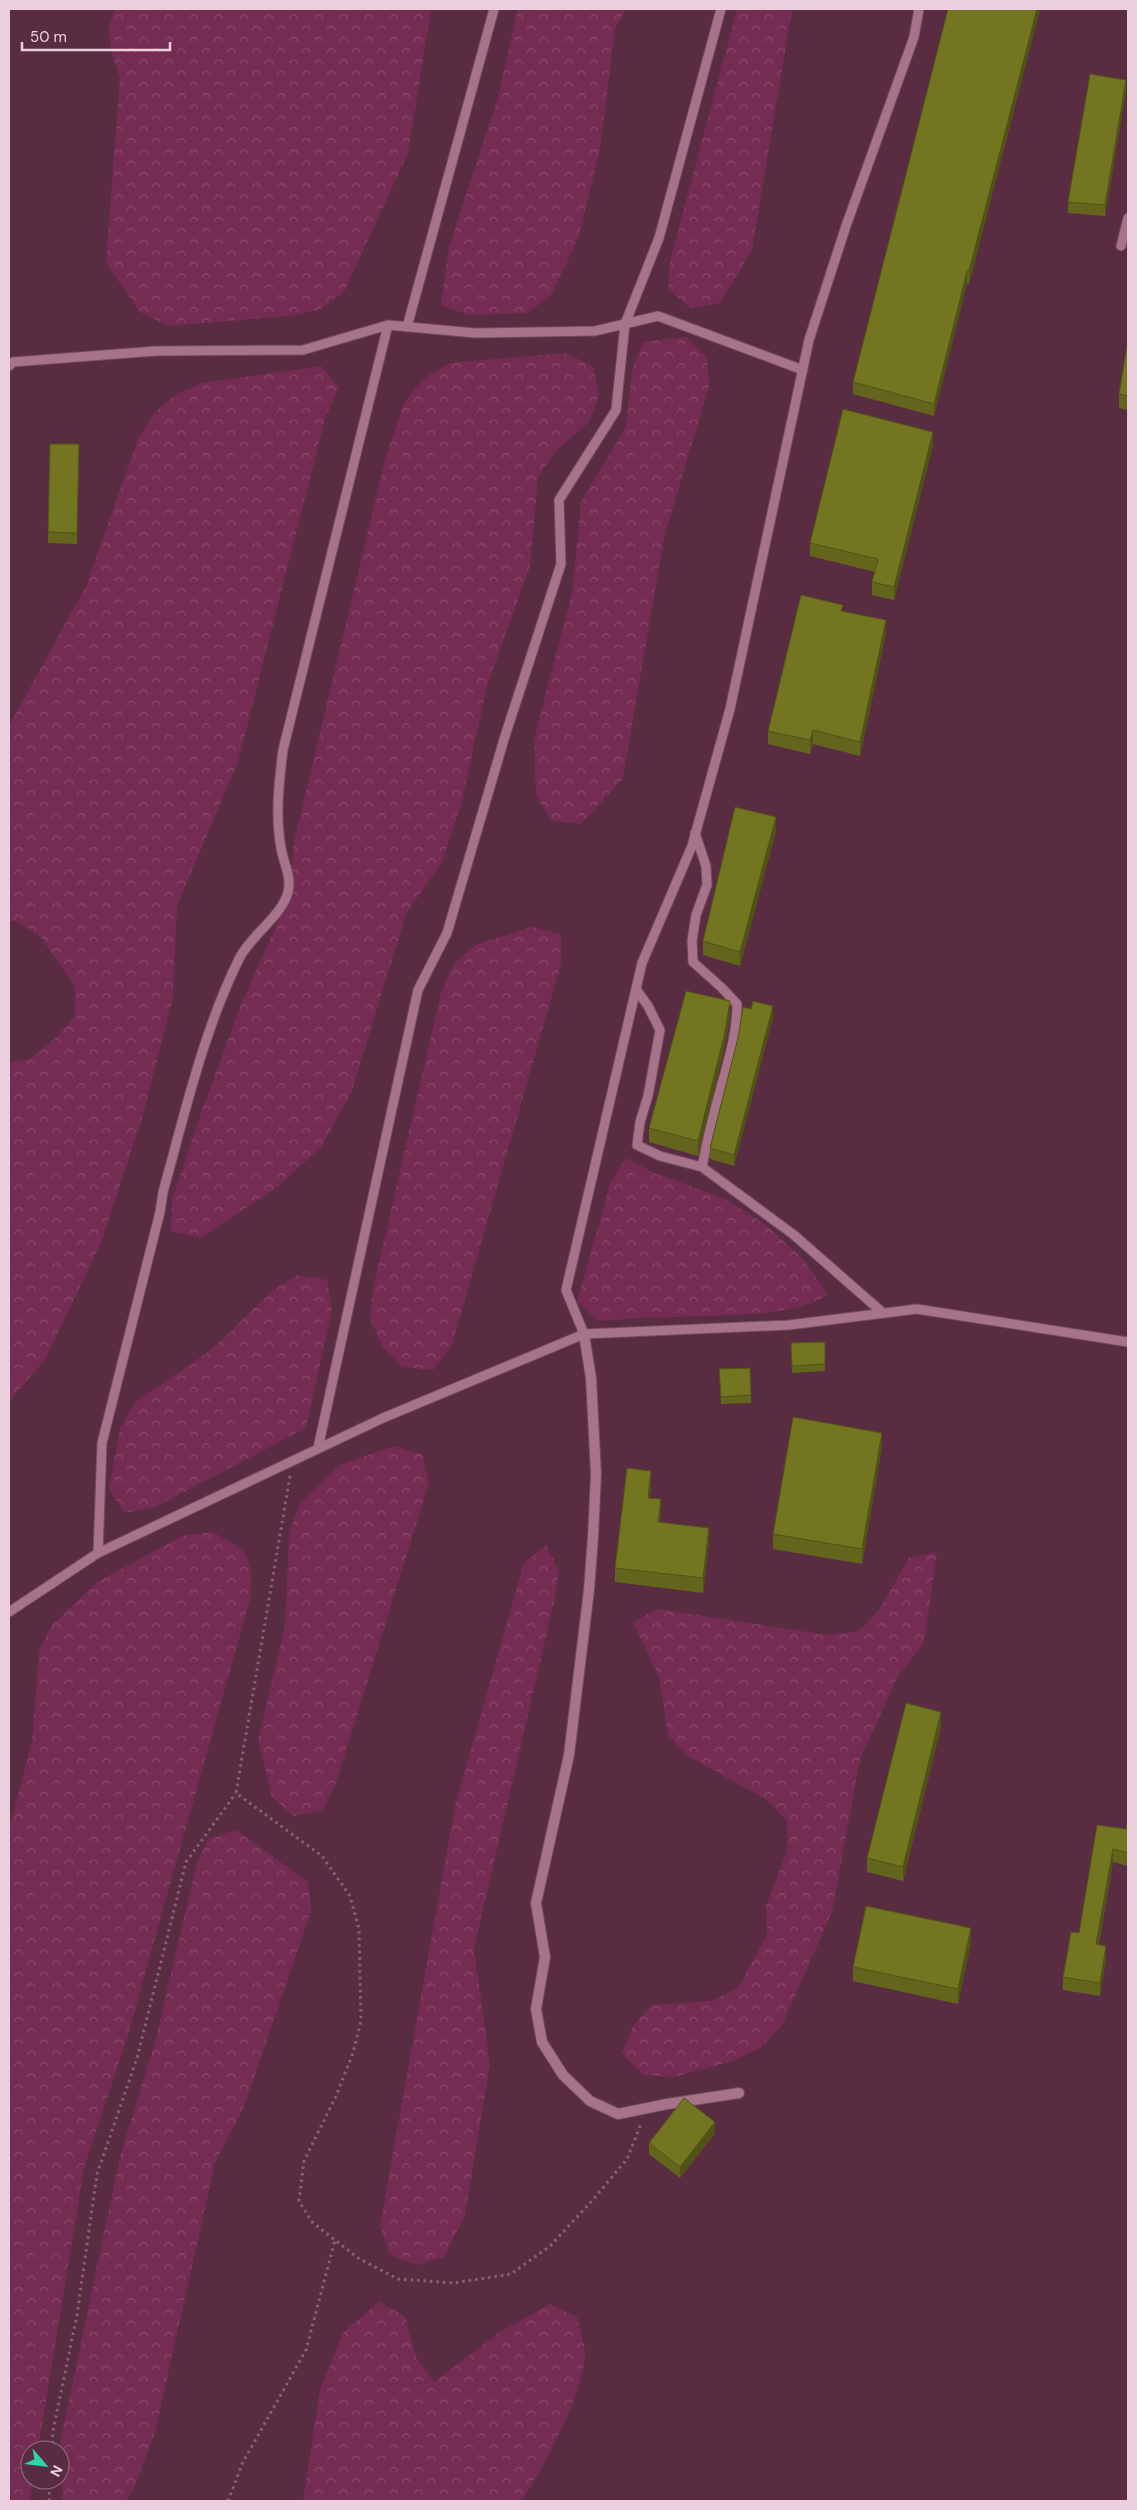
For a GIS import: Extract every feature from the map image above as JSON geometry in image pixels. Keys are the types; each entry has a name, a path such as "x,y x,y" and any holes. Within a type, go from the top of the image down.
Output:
{"street":[{"path":"584,1334 591,1378 596,1474 593,1537 589,1590 569,1755 536,1903 545,1957 536,2009 542,2042 563,2075 590,2101 618,2114 739,2093"}],"lane":[{"path":"406,327 494,9"},
{"path":"318,1448 418,990 447,933 506,736 561,564 559,500 616,410 625,324 660,238 721,9"},
{"path":"584,1334 566,1290 642,963 695,833 730,709 809,340 846,226 914,37 918,9"},
{"path":"1121,246 1128,218"},
{"path":"9,366 13,362 156,351 303,350 388,326 485,333 595,331 658,316 803,370"},
{"path":"98,1553 102,1443 160,1212 163,1192 209,1030 240,956 281,906 288,892 288,874 281,848 277,802 283,750 388,326"},
{"path":"695,833 706,866 707,885 696,915 692,941 693,962 732,998 736,1004 737,1012 732,1051 711,1125 702,1167"},
{"path":"636,989 648,1006 660,1030 648,1096 640,1122 637,1145 660,1156 702,1167 794,1235 883,1313"},
{"path":"9,1612 98,1553 383,1418 584,1334 789,1325 917,1309 1128,1342"}],"path":[{"path":"53,2440 77,2315 97,2174 137,2058 186,1862 236,1793 293,1460"},
{"path":"236,1793 322,1856 350,1896 359,1929 361,2021 354,2053 336,2096 304,2161 299,2201 312,2222 358,2258 398,2279 454,2283 511,2274 550,2246 603,2188 626,2159 648,2108"},
{"path":"228,2501 242,2462 306,2350 336,2240"}],"green space":[{"path":"116,9 431,9 408,153 344,292 319,310 289,316 169,326 140,312 106,263 120,77 114,60 109,34 112,17"},
{"path":"518,9 626,9 615,29 600,149 578,239 551,295 527,313 469,315 441,305 449,247 496,104"},
{"path":"737,9 792,9 752,250 720,303 690,308 668,289 670,261"},
{"path":"686,337 707,357 709,386 664,538 623,778 581,824 552,821 536,796 534,739 572,593 581,502 626,427 632,370 643,342"},
{"path":"565,353 593,366 599,395 589,422 555,452 538,477 530,566 487,686 461,805 442,862 407,912 351,1093 321,1147 276,1188 201,1238 171,1231 172,1200 200,1116 242,1002 289,897 294,842 385,460 404,403 423,379 450,363"},
{"path":"321,366 339,388 326,415 238,762 177,906 173,998 142,1119 101,1243 45,1360 9,1401 9,1063 31,1058 55,1039 75,1016 75,987 41,937 15,921 9,921 9,726 86,586 138,439 154,413 176,394 203,383"},
{"path":"532,927 561,934 561,964 452,1345 433,1370 402,1367 382,1346 370,1318 373,1288 441,993 453,965 475,945"},
{"path":"626,1158 652,1172 726,1199 767,1226 804,1260 828,1295 792,1309 767,1313 598,1321 577,1302 611,1181"},
{"path":"298,1275 327,1280 332,1309 306,1428 155,1507 125,1513 109,1489 120,1428 136,1401 210,1351 272,1291"},
{"path":"394,1446 422,1454 429,1483 336,1783 323,1810 294,1816 272,1797 258,1740 285,1626 289,1533 299,1506 340,1465"},
{"path":"212,1532 242,1550 250,1564 250,1599 127,2038 84,2168 40,2440 20,2440 20,2490 32,2490 30,2501 9,2501 9,1829 32,1741 39,1651 52,1625 97,1582 182,1536"},
{"path":"546,1545 559,1572 554,1602 474,1949 490,2065 465,2215 444,2257 416,2265 389,2254 380,2226 455,1806 524,1563"},
{"path":"937,1552 924,1643 898,1676 860,1759 832,1912 782,2025 760,2048 733,2061 674,2077 643,2075 622,2053 633,2026 652,2005 712,2001 738,1988 767,1935 766,1906 787,1851 787,1821 767,1800 688,1756 668,1735 659,1677 633,1622 658,1609 828,1635 859,1631 879,1610 909,1558"},
{"path":"236,1830 308,1882 311,1911 244,2107 215,2163 155,2432 134,2488 125,2501 63,2501 62,2490 70,2490 70,2440 61,2440 120,2157 155,2042 196,1866 208,1839"},
{"path":"379,2302 405,2316 416,2357 434,2382 500,2332 550,2304 577,2317 585,2355 583,2372 561,2431 521,2501 303,2501 320,2390 343,2333"}],"building":[{"path":"948,9 1037,9 969,271 967,271 934,404 853,382"},
{"path":"1090,74 1126,80 1105,205 1068,202"},
{"path":"1128,340 1128,396 1119,394"},
{"path":"843,409 933,432 894,587 872,582 878,559 810,543"},
{"path":"50,444 79,444 77,533 48,532"},
{"path":"801,595 843,605 841,611 886,620 860,742 813,730 810,740 768,731"},
{"path":"735,807 776,817 740,952 703,941"},
{"path":"686,991 730,1001 725,1032 698,1141 649,1128"},
{"path":"753,1001 773,1006 734,1155 710,1148 738,1038 743,1007 751,1009"},
{"path":"825,1342 825,1364 792,1366 791,1343"},
{"path":"750,1368 751,1395 721,1397 719,1369"},
{"path":"793,1417 882,1433 862,1549 773,1534"},
{"path":"627,1468 651,1471 648,1498 661,1499 658,1522 709,1528 703,1578 615,1568"},
{"path":"906,1703 941,1712 903,1867 867,1858"},
{"path":"1128,1819 1128,1853 1113,1849 1096,1944 1106,1946 1100,1983 1063,1977 1071,1932 1079,1933 1097,1825 1126,1829"},
{"path":"866,1906 971,1928 958,1989 853,1967"},
{"path":"684,2098 715,2122 680,2167 649,2143"}]}
